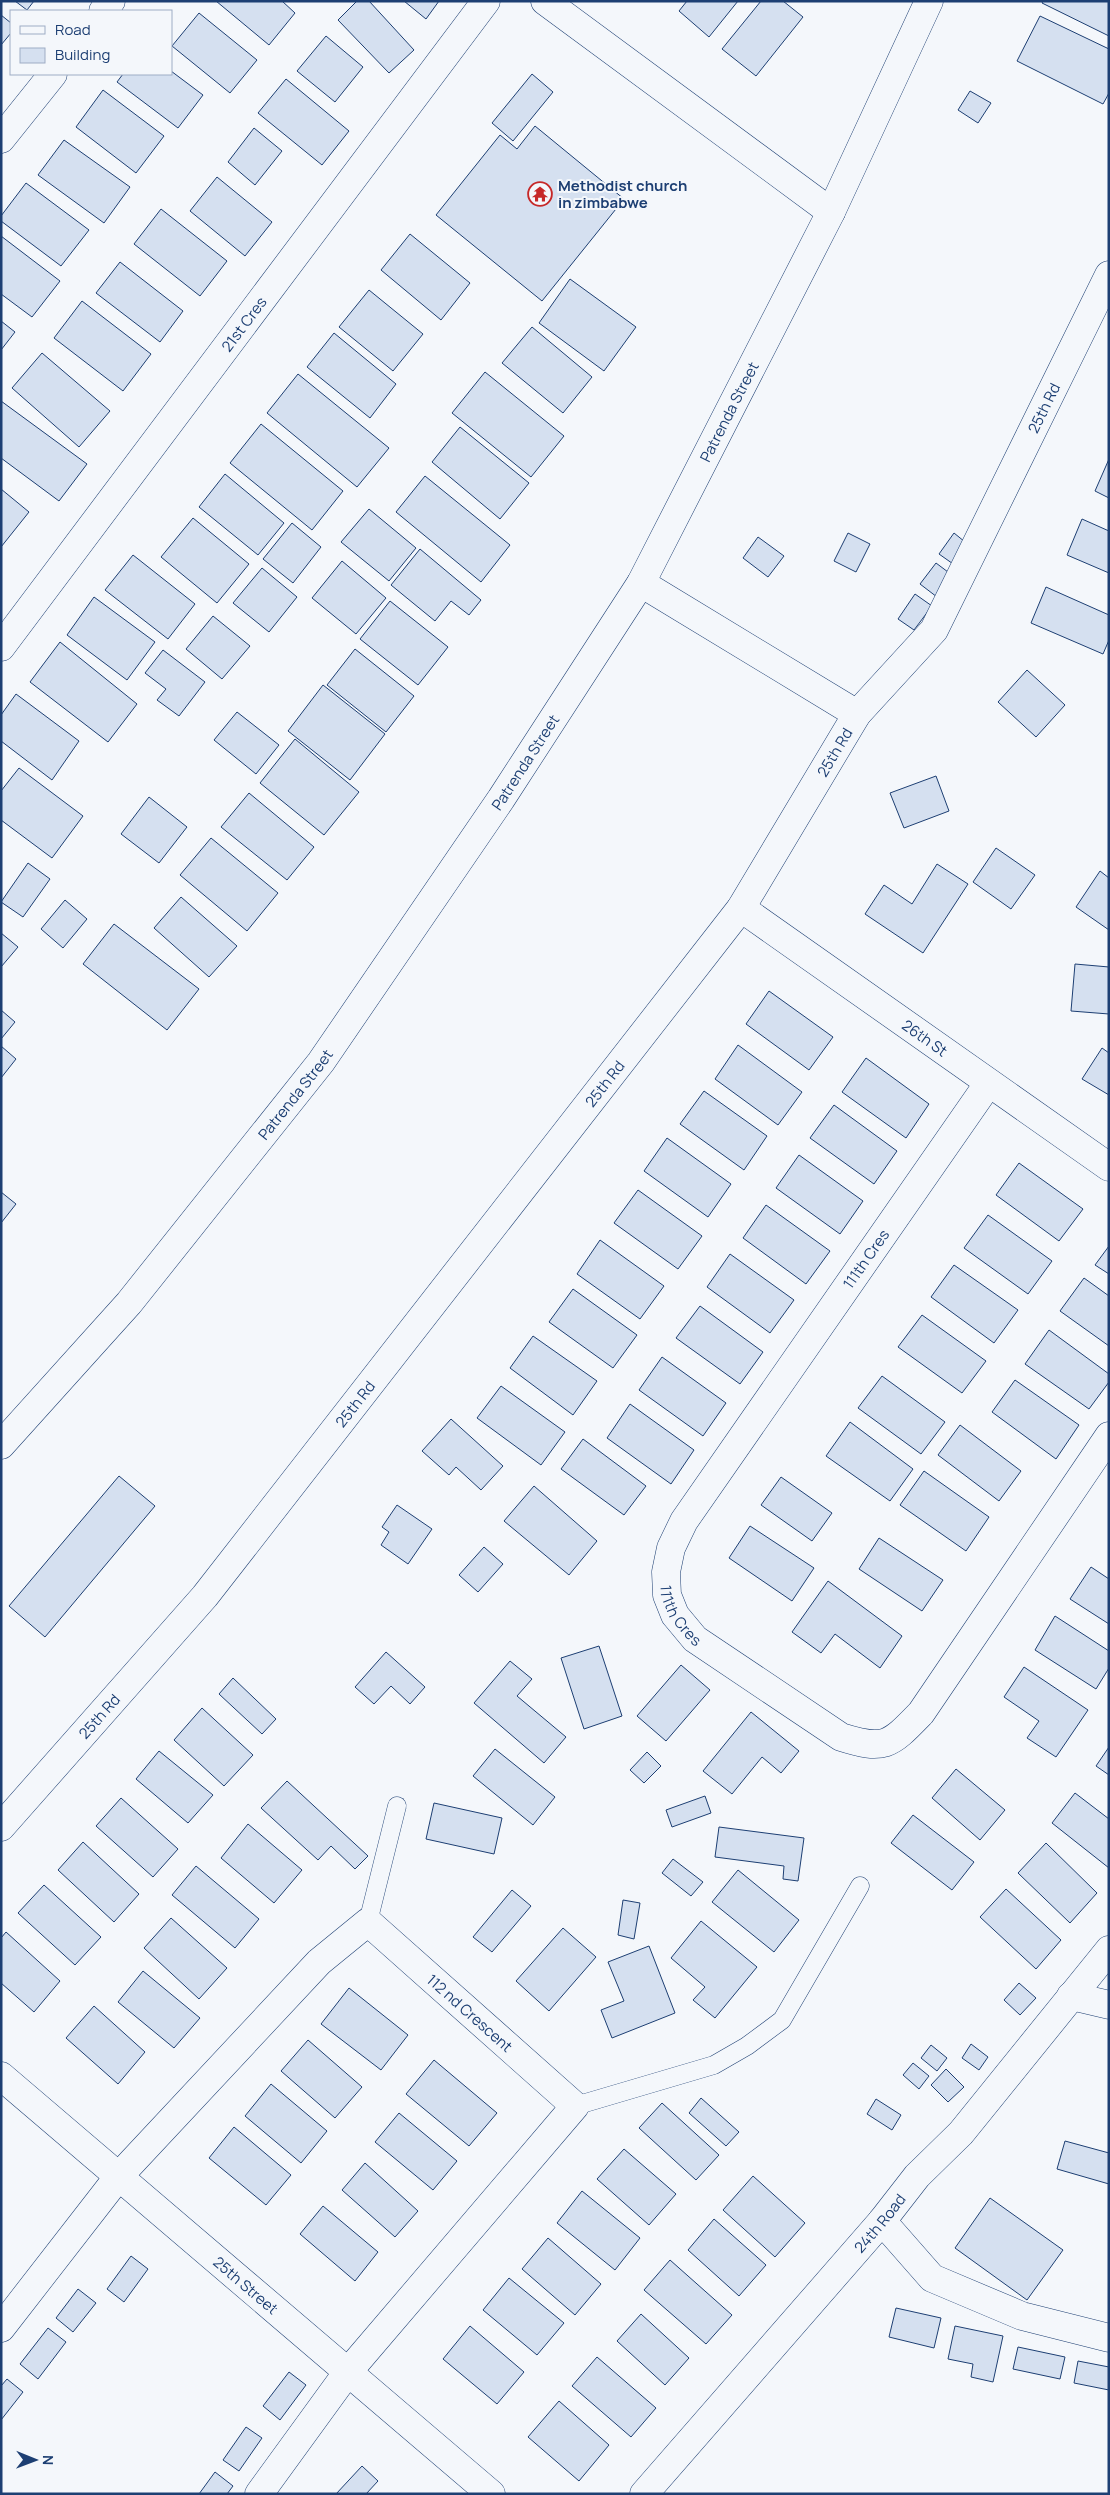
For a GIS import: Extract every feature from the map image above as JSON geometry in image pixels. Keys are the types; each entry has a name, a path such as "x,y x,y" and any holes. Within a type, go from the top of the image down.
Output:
{"street":[{"name":"21st Cres","path":"1,647 486,1"},
{"path":"545,1 831,212"},
{"name":"Patrenda Street","path":"1,1445 129,1303 321,1062 501,799 641,583 831,212 929,1"},
{"path":"1,139 53,75"},
{"name":"25th Rd","path":"1,1828 205,1596 740,908 857,714 934,630 1109,275"},
{"path":"641,583 857,714"},
{"name":"26th St","path":"740,908 988,1084 1109,1167"},
{"name":"111th Cres","path":"988,1084 684,1521 671,1548 666,1572 667,1595 675,1615 695,1639 841,1738 862,1744 879,1746 898,1738 921,1713 1109,1436"},
{"path":"1,2328 119,2176 319,1962 368,1922"},
{"name":"112 nd Crescent","path":"368,1922 575,2106"},
{"name":"24th Road","path":"644,2494 882,2220 916,2176 961,2133 1109,1950"},
{"path":"1071,1996 1109,2005"},
{"name":"25th Street","path":"1,2076 491,2494"},
{"path":"259,2494 347,2373 575,2106"},
{"path":"882,2220 932,2278 1022,2316 1109,2338"}],"lane":[{"path":"368,1922 397,1806"},
{"path":"575,2106 714,2065 747,2046 782,2020 860,1886"}],"building":[{"path":"15,1 34,1 27,10"},
{"path":"216,1 282,1 295,13 269,45"},
{"path":"357,1 369,1 414,50 389,73 338,20"},
{"path":"404,1 439,1 426,19"},
{"path":"687,1 738,1 709,37 679,11"},
{"path":"761,1 783,1 803,17 756,76 722,49"},
{"path":"1043,1 1109,1 1109,36 1042,3"},
{"path":"199,13 257,60 230,93 172,46"},
{"path":"1,15 10,22 10,34 1,45"},
{"path":"1040,16 1109,49 1109,93 1103,104 1017,61"},
{"path":"326,36 363,67 335,102 297,71"},
{"path":"172,72 203,95 178,128 117,82 122,75 172,75"},
{"path":"532,74 553,92 513,141 492,123"},
{"path":"286,79 349,131 322,165 258,113"},
{"path":"103,90 164,136 136,173 76,127"},
{"path":"970,91 991,103 978,123 958,110"},
{"path":"535,126 624,199 542,301 436,215 500,135 517,149"},
{"path":"254,128 282,151 255,185 228,162"},
{"path":"64,140 130,187 104,223 38,175"},
{"path":"217,177 272,222 245,256 190,211"},
{"path":"26,183 89,230 61,266 1,221 1,216"},
{"path":"161,209 227,261 200,296 134,244"},
{"path":"410,234 470,283 441,320 381,270"},
{"path":"1,236 60,281 32,317 1,294"},
{"path":"120,262 183,311 160,342 96,293"},
{"path":"570,279 636,327 604,371 539,323"},
{"path":"369,290 423,334 393,371 339,327"},
{"path":"82,301 151,354 123,391 54,338"},
{"path":"1,321 15,332 1,350"},
{"path":"532,327 592,377 563,413 502,363"},
{"path":"334,333 396,384 370,418 307,367"},
{"path":"42,353 110,411 79,447 12,388"},
{"path":"485,372 564,436 531,477 452,413"},
{"path":"298,374 389,448 357,487 267,413"},
{"path":"1,401 87,464 59,501 1,458"},
{"path":"261,424 343,491 312,530 230,463"},
{"path":"460,427 529,483 500,519 432,462"},
{"path":"1109,459 1109,498 1095,491"},
{"path":"225,474 284,523 258,555 199,507"},
{"path":"425,476 510,545 481,582 396,512"},
{"path":"1,489 29,512 1,547"},
{"path":"369,509 416,548 389,581 341,542"},
{"path":"193,518 249,564 217,603 161,557"},
{"path":"1082,519 1109,531 1109,573 1067,555"},
{"path":"292,523 321,547 293,583 263,559"},
{"path":"848,533 870,544 856,572 834,561"},
{"path":"954,533 970,546 956,566 939,554"},
{"path":"758,537 784,556 768,577 743,558"},
{"path":"420,549 481,600 469,615 451,601 435,621 391,585"},
{"path":"133,555 195,604 168,639 105,590"},
{"path":"342,561 386,598 356,634 312,598"},
{"path":"936,563 952,575 937,597 920,584"},
{"path":"262,568 297,597 269,632 233,603"},
{"path":"1046,587 1109,615 1109,640 1103,654 1031,623"},
{"path":"915,594 932,606 914,630 898,619"},
{"path":"94,597 155,642 127,680 67,635"},
{"path":"390,601 448,647 418,685 360,639"},
{"path":"213,616 250,646 222,679 186,649"},
{"path":"60,642 137,704 108,742 30,682"},
{"path":"355,649 414,696 386,732 327,685"},
{"path":"163,650 205,682 179,716 157,700 166,689 145,673"},
{"path":"1027,670 1065,705 1036,737 998,702"},
{"path":"323,685 385,734 350,780 288,731"},
{"path":"16,694 79,741 52,780 1,741 1,715"},
{"path":"237,712 279,745 256,774 214,740"},
{"path":"295,739 359,792 324,835 260,783"},
{"path":"19,768 83,816 52,858 1,820 1,791"},
{"path":"936,776 949,811 904,828 890,793"},
{"path":"249,793 314,847 287,880 221,827"},
{"path":"149,797 187,827 159,863 121,834"},
{"path":"211,838 278,893 247,931 180,875"},
{"path":"996,848 1035,875 1011,909 973,882"},
{"path":"28,863 50,879 23,917 1,902"},
{"path":"937,864 968,884 923,953 865,914 884,885 912,904"},
{"path":"1100,871 1109,878 1109,930 1076,907"},
{"path":"181,897 237,946 209,977 154,928"},
{"path":"65,900 87,919 63,948 41,929"},
{"path":"114,924 199,989 167,1030 83,964"},
{"path":"1,933 18,947 1,967"},
{"path":"1075,964 1109,967 1109,1014 1071,1011"},
{"path":"769,991 833,1037 809,1070 746,1024"},
{"path":"1,1010 15,1022 1,1039"},
{"path":"738,1045 802,1092 778,1125 715,1079"},
{"path":"1,1046 16,1059 1,1078"},
{"path":"1102,1048 1109,1053 1109,1095 1082,1079"},
{"path":"866,1058 929,1104 906,1138 842,1092"},
{"path":"704,1091 767,1136 744,1170 680,1124"},
{"path":"834,1105 897,1151 874,1184 810,1138"},
{"path":"667,1138 731,1184 708,1217 644,1171"},
{"path":"799,1155 863,1201 840,1234 776,1188"},
{"path":"1019,1163 1083,1209 1059,1241 996,1195"},
{"path":"638,1190 702,1236 678,1269 614,1223"},
{"path":"1,1192 16,1204 1,1223"},
{"path":"766,1205 830,1251 806,1284 743,1238"},
{"path":"988,1215 1052,1261 1028,1294 964,1248"},
{"path":"600,1240 664,1286 640,1319 577,1274"},
{"path":"1109,1246 1109,1274 1095,1265"},
{"path":"730,1254 794,1300 770,1333 707,1287"},
{"path":"954,1265 1018,1310 994,1343 931,1297"},
{"path":"1084,1278 1109,1296 1109,1346 1060,1311"},
{"path":"573,1289 637,1335 613,1368 549,1322"},
{"path":"700,1306 763,1352 740,1384 676,1338"},
{"path":"922,1315 986,1361 962,1393 898,1347"},
{"path":"1049,1330 1109,1374 1109,1382 1089,1409 1025,1364"},
{"path":"533,1336 597,1381 573,1415 510,1368"},
{"path":"662,1357 726,1403 703,1436 639,1390"},
{"path":"882,1376 945,1422 921,1454 858,1408"},
{"path":"1015,1380 1079,1425 1056,1459 992,1412"},
{"path":"501,1386 565,1432 541,1465 477,1418"},
{"path":"630,1404 694,1450 671,1484 607,1438"},
{"path":"451,1419 503,1466 481,1490 456,1467 449,1475 422,1451"},
{"path":"850,1422 913,1469 890,1501 826,1456"},
{"path":"960,1425 1021,1471 999,1501 938,1455"},
{"path":"583,1439 646,1486 624,1515 561,1469"},
{"path":"924,1471 989,1517 966,1551 900,1505"},
{"path":"119,1476 155,1506 45,1637 9,1606"},
{"path":"781,1477 832,1513 812,1541 761,1505"},
{"path":"534,1486 597,1541 569,1575 504,1521"},
{"path":"397,1505 432,1529 408,1564 381,1545 389,1532 382,1527"},
{"path":"750,1526 814,1568 792,1601 729,1558"},
{"path":"879,1538 943,1580 922,1611 859,1569"},
{"path":"484,1547 503,1564 478,1592 459,1575"},
{"path":"1091,1567 1109,1579 1109,1624 1070,1599"},
{"path":"828,1581 902,1636 880,1668 835,1634 821,1653 792,1632"},
{"path":"1055,1616 1109,1651 1109,1668 1096,1689 1035,1650"},
{"path":"599,1646 622,1716 584,1729 561,1658"},
{"path":"386,1652 425,1687 410,1704 391,1686 374,1704 355,1687"},
{"path":"510,1661 532,1679 517,1696 566,1737 544,1763 474,1703"},
{"path":"681,1665 710,1690 666,1741 637,1716"},
{"path":"1024,1667 1088,1710 1056,1757 1027,1738 1039,1721 1004,1697"},
{"path":"233,1678 276,1719 262,1734 219,1694"},
{"path":"202,1708 253,1755 224,1786 174,1740"},
{"path":"751,1712 799,1751 781,1773 762,1757 732,1794 703,1771"},
{"path":"1109,1747 1109,1775 1096,1766"},
{"path":"495,1749 555,1797 533,1825 473,1776"},
{"path":"159,1751 213,1795 188,1823 136,1779"},
{"path":"647,1752 661,1766 644,1783 630,1770"},
{"path":"956,1769 1005,1810 980,1840 932,1798"},
{"path":"287,1781 368,1856 355,1869 331,1846 318,1860 261,1808"},
{"path":"1075,1793 1109,1819 1109,1868 1052,1823"},
{"path":"705,1796 711,1813 672,1827 666,1810"},
{"path":"121,1798 178,1849 153,1877 96,1826"},
{"path":"434,1803 502,1818 494,1854 426,1839"},
{"path":"913,1815 974,1862 952,1890 891,1843"},
{"path":"248,1824 302,1870 274,1903 221,1858"},
{"path":"719,1827 804,1838 798,1881 783,1879 784,1866 715,1857"},
{"path":"83,1842 139,1894 114,1922 58,1870"},
{"path":"1046,1843 1097,1893 1070,1923 1018,1873"},
{"path":"673,1859 703,1882 691,1896 662,1873"},
{"path":"196,1866 259,1919 235,1948 172,1895"},
{"path":"738,1870 799,1920 774,1952 712,1902"},
{"path":"44,1885 101,1937 75,1965 18,1913"},
{"path":"1006,1889 1061,1940 1036,1969 980,1917"},
{"path":"512,1890 531,1906 492,1952 473,1937"},
{"path":"623,1900 640,1903 634,1939 618,1935"},
{"path":"171,1918 227,1968 199,1999 144,1948"},
{"path":"701,1921 757,1967 715,2018 693,2000 705,1987 671,1958"},
{"path":"563,1928 596,1957 549,2011 516,1981"},
{"path":"6,1932 60,1981 34,2012 1,1983 1,1938"},
{"path":"649,1946 675,2013 612,2038 601,2010 624,2001 608,1962"},
{"path":"143,1971 200,2018 174,2048 118,2002"},
{"path":"1019,1983 1036,1998 1020,2015 1004,2000"},
{"path":"349,1988 408,2035 381,2070 321,2024"},
{"path":"94,2006 145,2052 118,2084 66,2038"},
{"path":"308,2040 362,2087 335,2118 281,2071"},
{"path":"971,2044 988,2057 979,2070 962,2058"},
{"path":"931,2045 947,2058 937,2071 921,2058"},
{"path":"434,2060 497,2113 469,2146 406,2094"},
{"path":"913,2063 929,2076 919,2089 903,2075"},
{"path":"946,2069 964,2087 948,2102 931,2085"},
{"path":"271,2084 327,2131 301,2163 245,2116"},
{"path":"701,2098 739,2132 726,2146 689,2113"},
{"path":"876,2099 901,2115 892,2130 867,2114"},
{"path":"662,2103 719,2155 696,2180 639,2128"},
{"path":"399,2113 457,2161 433,2190 375,2142"},
{"path":"234,2127 291,2175 266,2205 209,2158"},
{"path":"1065,2141 1109,2153 1109,2184 1057,2169"},
{"path":"624,2149 676,2194 649,2225 597,2179"},
{"path":"365,2163 418,2211 395,2237 342,2190"},
{"path":"753,2176 805,2223 775,2257 723,2210"},
{"path":"582,2191 640,2238 615,2270 557,2223"},
{"path":"990,2198 1063,2250 1027,2300 955,2248"},
{"path":"323,2206 378,2252 355,2281 300,2234"},
{"path":"714,2219 766,2265 739,2296 688,2250"},
{"path":"548,2238 601,2284 575,2315 522,2269"},
{"path":"131,2256 148,2269 124,2302 107,2289"},
{"path":"670,2260 732,2315 706,2344 644,2290"},
{"path":"509,2278 564,2323 537,2355 483,2310"},
{"path":"78,2289 96,2303 73,2332 56,2318"},
{"path":"896,2308 941,2318 934,2348 889,2337"},
{"path":"641,2314 689,2358 665,2385 617,2341"},
{"path":"470,2326 524,2372 497,2404 443,2359"},
{"path":"955,2326 1003,2336 993,2382 971,2377 973,2364 948,2359"},
{"path":"48,2328 66,2342 38,2379 20,2364"},
{"path":"1018,2347 1065,2357 1060,2379 1013,2369"},
{"path":"597,2357 656,2408 631,2437 572,2386"},
{"path":"1078,2361 1109,2367 1109,2390 1074,2383"},
{"path":"289,2372 306,2385 280,2420 263,2406"},
{"path":"7,2379 23,2392 1,2420 1,2386"},
{"path":"559,2401 609,2445 579,2481 528,2437"},
{"path":"246,2427 262,2438 239,2471 223,2460"},
{"path":"362,2466 378,2481 366,2494 336,2494"},
{"path":"215,2472 233,2486 227,2494 199,2494"}],"place":[{"name":"Methodist church in zimbabwe","path":"540,194"}]}
